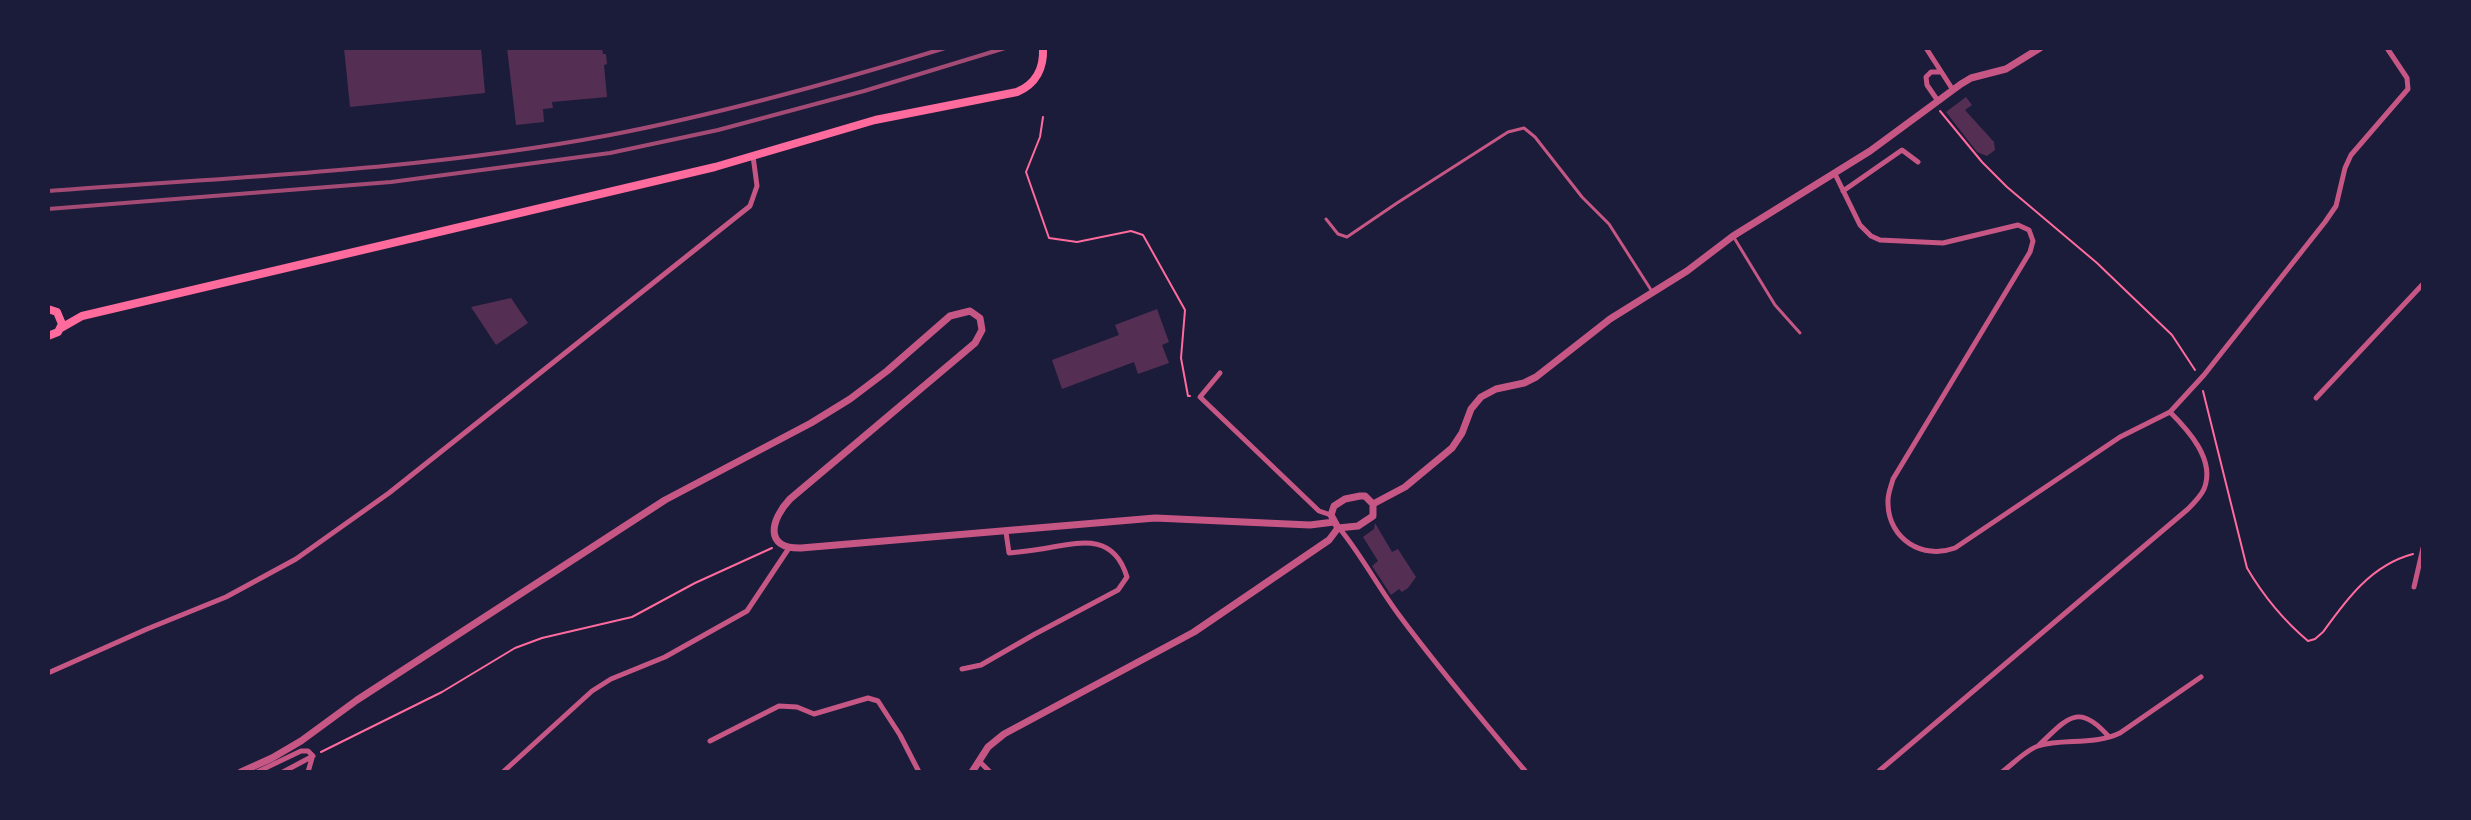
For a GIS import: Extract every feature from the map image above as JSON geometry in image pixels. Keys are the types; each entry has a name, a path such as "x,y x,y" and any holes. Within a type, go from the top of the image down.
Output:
{"main road":[{"path":"48,336 82,316 753,156 875,120 1017,92 1029,86 1040,72 1043,48"},
{"path":"52,310 82,316"},
{"path":"52,310 61,319 61,328"}],"street":[{"path":"1926,48 1953,90"},
{"path":"1373,504 1405,487 1452,448 1462,433 1471,409 1481,397 1536,377 1610,319 1687,271 1733,236 1835,174 1971,78 2006,69 2040,48"},
{"path":"1835,174 1865,232 1875,238 1943,243 2018,225 2029,230 2033,241 2030,252 1893,479 1887,500 1897,533 1914,547 1934,553 1943,552 1955,548 2120,437 2170,412 2204,375 2331,214 2351,155 2408,89 2407,78 2387,48"},
{"path":"1938,101 1927,85 1926,77 1931,72 1940,73"},
{"path":"1843,191 1902,150 1918,162"},
{"path":"48,673 226,597 296,559 351,521 487,417 750,206 757,186 753,156"},
{"path":"2316,398 2423,284"},
{"path":"241,772 301,741 357,700 665,500 850,399 950,316 965,311 975,313 983,323 975,343 784,506 773,527 780,543 789,548 1155,518 1310,525 1336,523 1353,527 1371,519 1373,504 1365,496 1345,499 1334,506 1336,523 1329,540 1211,622 1004,734 988,747 972,772"},
{"path":"1220,373 1200,397 1319,511 1336,523 1414,635 1526,772"},
{"path":"1879,771 2198,498 2206,480 2205,461 2189,433 2170,412"},
{"path":"1353,527 1353,545"},
{"path":"962,669 981,665 1118,590 1127,577 1124,567 1113,553 1100,544 1087,541 1009,553 1006,532"},
{"path":"503,772 592,691 611,679 665,657 747,611 789,548"},
{"path":"2414,587 2423,548"},
{"path":"2037,746 2110,738 2131,727 2201,677"},
{"path":"710,741 779,706 797,707 814,714 868,698 878,701 919,772"},
{"path":"2002,772 2077,716 2096,722 2110,738"},
{"path":"257,772 301,751 308,751 313,756"},
{"path":"283,772 313,756"},
{"path":"308,772 313,756"},
{"path":"980,762 990,772"}],"lane":[{"path":"1326,219 1338,234 1347,237 1508,132 1524,128 1609,224 1653,293"},
{"path":"1733,236 1775,305 1800,333"}],"path":[{"path":"1043,117 1040,137 1026,172 1049,238 1077,242 1131,231 1143,235 1185,310 1181,358 1188,396 1200,397"},
{"path":"313,756 442,692 515,648 542,638 632,617 780,543"}],"building":[{"path":"344,48 481,48 485,93 350,107"},
{"path":"507,48 602,48 603,54 606,54 607,97 552,102 553,108 543,109 544,122 516,125"},
{"path":"1966,97 1972,105 1965,110 1994,142 1995,150 1987,156 1977,152 1946,112"},
{"path":"511,298 528,323 496,345 471,307"},
{"path":"1157,309 1169,342 1162,345 1169,363 1138,374 1134,362 1062,389 1052,360 1119,335 1115,325"},
{"path":"1375,523 1392,552 1398,549 1416,577 1402,592 1399,589 1391,595 1372,566 1378,561 1363,537 1374,529"}],"railway":[{"path":"48,191 330,171 540,147 737,107 945,48"},
{"path":"48,209 391,182 610,153 718,130 864,91 1005,48"}]}
